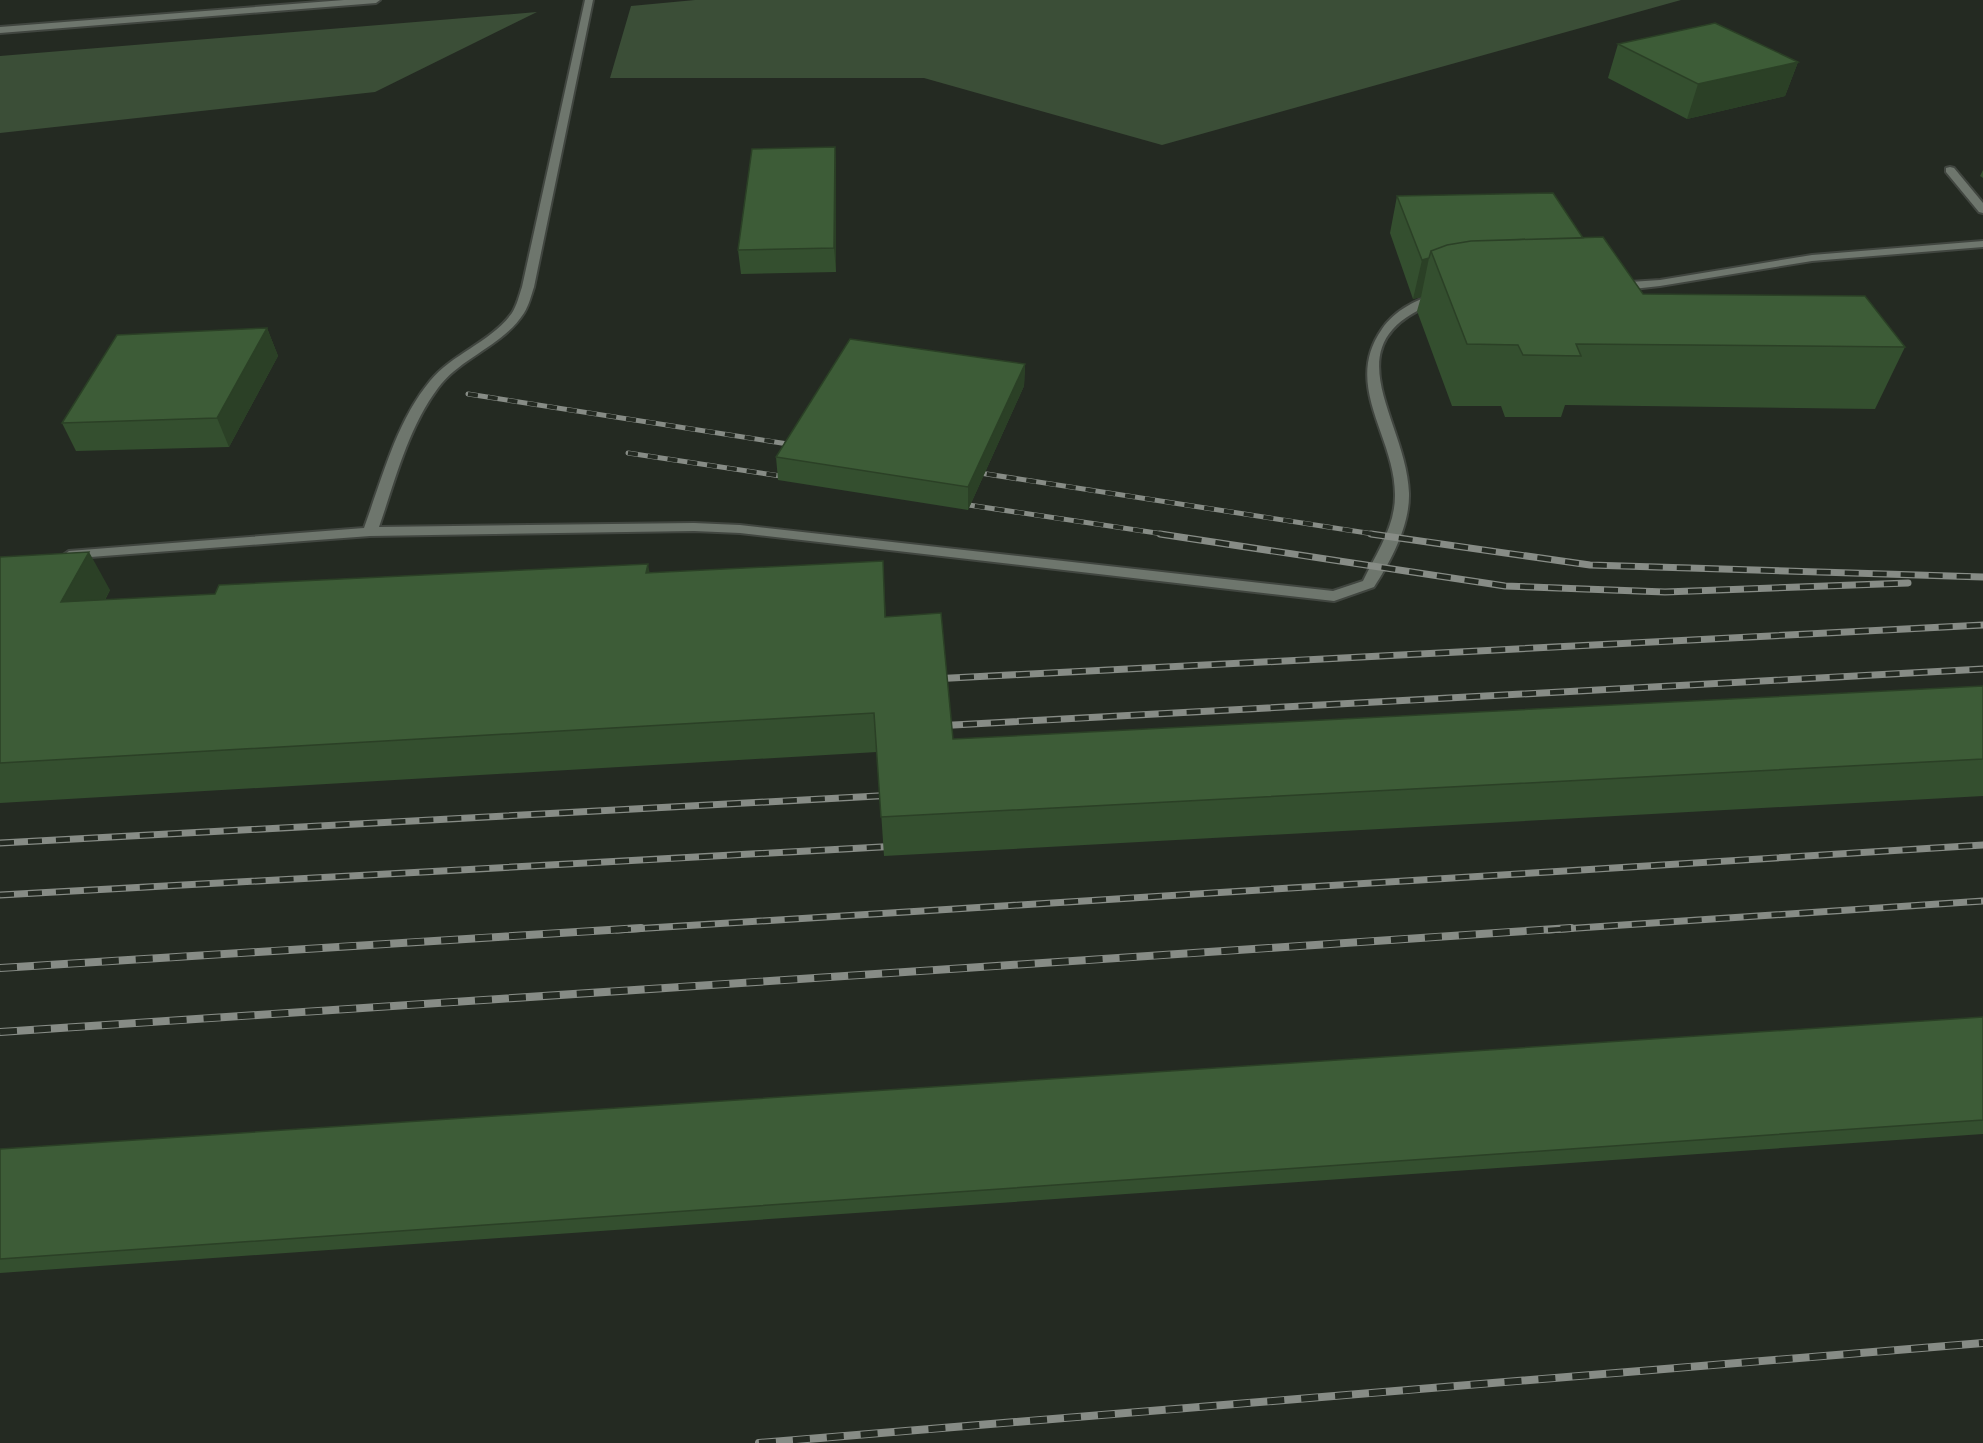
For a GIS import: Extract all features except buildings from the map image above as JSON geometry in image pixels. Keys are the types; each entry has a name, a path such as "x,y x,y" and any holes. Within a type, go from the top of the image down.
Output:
{"street":[{"path":"0,30 376,0"},
{"path":"370,532 418,405 455,363 499,332 518,312 528,287 589,0"},
{"path":"1950,170 1983,210"},
{"path":"1604,288 1660,283 1812,258 1983,244"},
{"path":"60,557 370,532 643,527 740,529 1334,596 1369,584 1400,515 1402,495 1400,471 1373,382 1377,346 1382,334 1393,321 1419,303 1457,295"}],"green space":[{"path":"695,0 1681,0 1162,145 924,78 610,78 631,6"},
{"path":"537,12 375,92 0,133 0,56"}],"railway":[{"path":"468,394 801,446"},
{"path":"628,453 794,478"},
{"path":"967,471 1380,535"},
{"path":"955,503 1170,535"},
{"path":"1160,534 1505,586 1665,592 1908,583"},
{"path":"1371,534 1590,565 1983,577"},
{"path":"932,679 1983,625"},
{"path":"935,726 1983,669"},
{"path":"0,843 896,795"},
{"path":"617,930 1983,845"},
{"path":"0,895 899,846"},
{"path":"1548,930 1983,901"},
{"path":"0,968 641,928"},
{"path":"0,1032 1571,928"},
{"path":"759,1443 1983,1343"}]}
